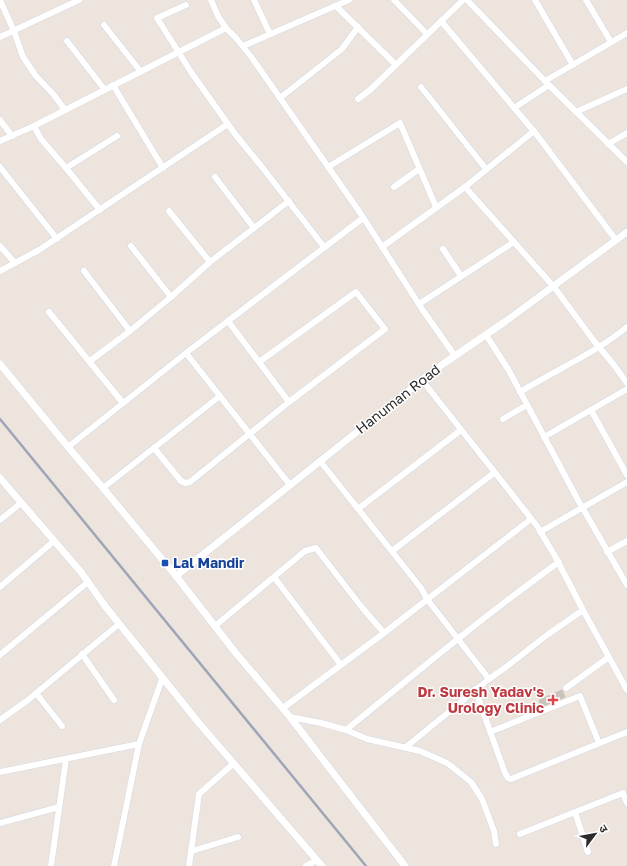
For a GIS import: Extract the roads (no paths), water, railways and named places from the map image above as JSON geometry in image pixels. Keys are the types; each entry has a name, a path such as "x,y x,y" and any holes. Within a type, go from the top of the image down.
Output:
{"street":[{"path":"0,0 14,31 23,57 36,76 54,95 65,110"},
{"path":"0,37 66,3 79,0"},
{"path":"211,0 218,16 226,28 243,46 280,98 382,246 419,304 455,356"},
{"path":"254,0 270,34"},
{"path":"243,46 349,0"},
{"path":"394,0 427,34"},
{"path":"358,99 370,90 463,0"},
{"path":"467,0 547,83 627,162"},
{"path":"535,0 573,65"},
{"path":"586,0 611,42"},
{"path":"186,5 156,18 179,52 190,72 228,124 324,247"},
{"path":"336,6 396,65"},
{"path":"441,22 534,131 616,240"},
{"path":"104,25 141,72"},
{"path":"280,98 342,49 358,27"},
{"path":"0,141 34,126 226,28"},
{"path":"514,108 573,65 627,33"},
{"path":"67,41 105,90"},
{"path":"113,85 163,168"},
{"path":"421,87 486,169"},
{"path":"576,112 627,89"},
{"path":"0,120 12,136"},
{"path":"328,167 400,123 436,207"},
{"path":"0,271 57,239 228,124"},
{"path":"34,126 41,139 100,210"},
{"path":"382,246 465,187 534,131"},
{"path":"608,144 627,133"},
{"path":"66,168 117,136"},
{"path":"0,167 57,239"},
{"path":"394,187 419,169"},
{"path":"215,177 254,228"},
{"path":"465,187 554,287 627,383"},
{"path":"90,361 130,331 210,262 289,201"},
{"path":"169,211 210,262"},
{"path":"68,447 186,353 363,218"},
{"name":"Hanuman Road","path":"176,576 422,380 554,287 627,232"},
{"path":"419,304 514,242"},
{"path":"0,246 15,263"},
{"path":"131,246 171,297"},
{"path":"443,249 461,276"},
{"path":"84,270 130,331"},
{"path":"154,448 176,476 184,483 190,482 289,402 385,329 356,292 259,362"},
{"path":"49,312 123,403"},
{"path":"228,321 289,402"},
{"path":"520,392 617,336 627,327"},
{"path":"486,335 508,369 582,507 627,585"},
{"path":"186,353 290,486"},
{"path":"0,364 176,576 235,652 283,708 405,866"},
{"path":"422,380 540,532 559,562 583,610 627,690"},
{"path":"544,437 627,389"},
{"path":"103,488 220,396"},
{"path":"503,419 527,405"},
{"path":"591,410 627,475"},
{"path":"358,509 461,430"},
{"path":"320,461 421,588 427,599 459,638 489,679"},
{"path":"392,552 494,473"},
{"path":"0,478 81,572 162,679 319,863 306,866"},
{"path":"540,532 627,482"},
{"path":"0,520 21,503"},
{"path":"283,708 384,633 531,519"},
{"path":"0,587 54,541"},
{"path":"607,552 627,541"},
{"path":"215,626 305,551 316,548 384,633"},
{"path":"346,730 459,638 559,562"},
{"path":"274,576 341,665"},
{"path":"0,655 88,582"},
{"path":"406,747 475,689 583,610"},
{"path":"0,720 36,693 119,624"},
{"path":"82,654 114,700"},
{"path":"566,688 609,657"},
{"path":"114,866 139,744 162,679"},
{"path":"475,689 506,773 508,778 511,779 627,732"},
{"path":"36,693 62,726"},
{"path":"490,732 580,696 599,744"},
{"path":"290,718 321,723 346,730 367,739 420,751 447,763 471,782 482,799 494,831 496,844"},
{"path":"0,772 139,744"},
{"path":"51,866 66,759"},
{"path":"189,866 200,794 234,763"},
{"path":"520,834 623,793 627,803"},
{"path":"0,823 59,807"},
{"path":"574,812 588,852"},
{"path":"192,851 238,837"}],"railway":[{"path":"0,419 366,866"}],"place":[{"name":"Lal Mandir","path":"165,563"},
{"name":"Dr. Suresh Yadav's Urology Clinic","path":"553,700"}]}
